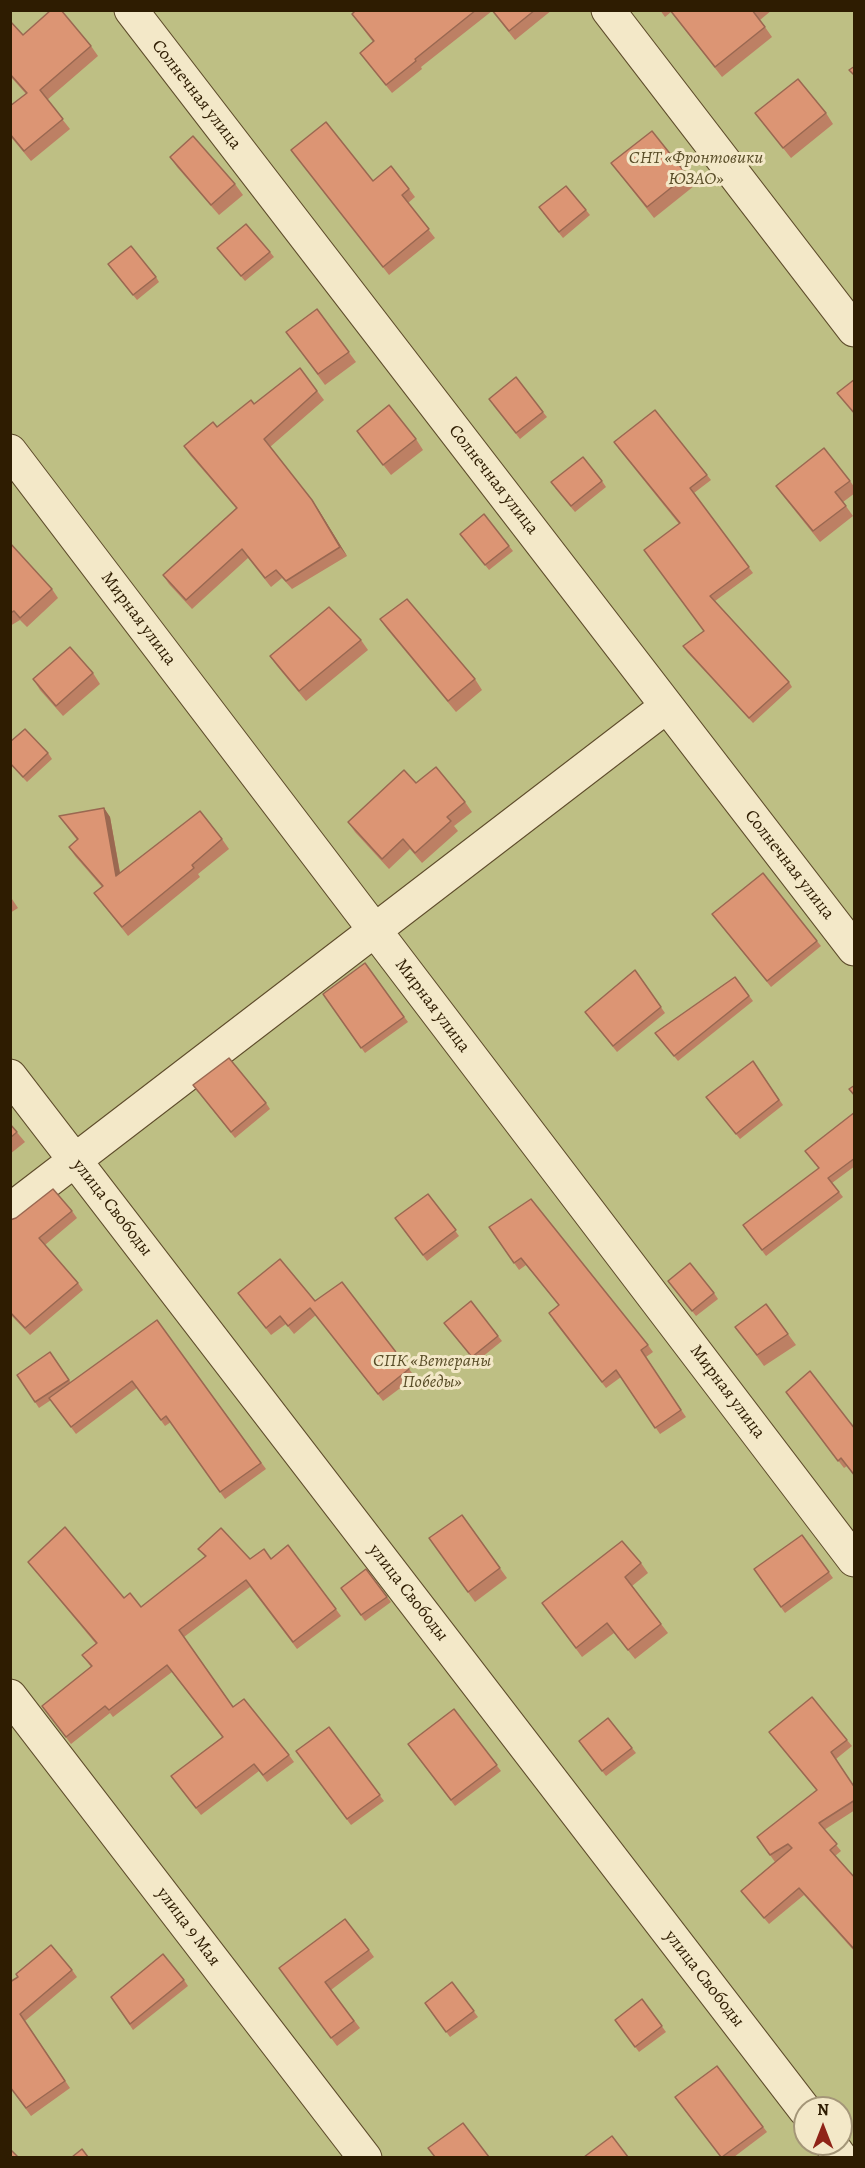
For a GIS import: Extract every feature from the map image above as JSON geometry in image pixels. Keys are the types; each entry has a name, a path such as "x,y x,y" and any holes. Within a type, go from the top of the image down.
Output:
{"street":[{"name":"Солнечная улица","path":"131,10 855,949"},
{"path":"608,10 855,330"},
{"name":"Мирная улица","path":"10,451 855,1560"},
{"path":"10,1210 667,706"},
{"name":"улица Свободы","path":"10,1076 794,2096"},
{"name":"улица 9 Мая","path":"10,1696 365,2157"}],"green space":[{"name":"СПК «Ветераны Победы»","path":"11,11 854,11 854,2157 11,2158"}],"building":[{"path":"51,10 61,10 91,46 40,90 63,119 24,151 10,134 10,106 27,93 10,74 10,21 23,35"},
{"path":"356,10 476,10 386,85 360,53 374,41 352,14"},
{"path":"492,10 535,10 509,31"},
{"path":"670,10 752,10 765,27 715,67"},
{"path":"855,66 855,76 849,70"},
{"path":"798,79 826,113 783,148 755,113"},
{"path":"326,122 373,181 391,166 409,189 402,195 429,229 383,267 291,150"},
{"path":"652,131 687,175 647,207 611,163"},
{"path":"193,136 235,184 211,205 170,157"},
{"path":"566,186 586,210 559,232 539,207"},
{"path":"246,224 270,252 241,276 217,248"},
{"path":"131,246 156,277 133,295 108,264"},
{"path":"317,309 349,352 318,374 286,332"},
{"path":"300,368 317,391 264,439 312,500 340,547 286,581 276,570 265,578 242,549 186,600 163,575 237,508 184,446 213,422 217,427 251,400 254,404"},
{"path":"516,377 543,412 516,433 489,399"},
{"path":"855,379 855,414 837,393"},
{"path":"389,405 416,439 383,465 357,431"},
{"path":"655,410 707,475 690,488 749,567 710,596 789,682 749,718 683,646 704,631 644,550 680,523 614,442"},
{"path":"824,448 850,481 835,492 846,506 813,531 776,486"},
{"path":"583,457 602,481 571,506 551,482"},
{"path":"484,514 509,546 485,565 460,534"},
{"path":"10,543 52,589 20,618 14,611 10,613"},
{"path":"407,599 475,679 448,701 380,619"},
{"path":"329,607 361,640 299,691 270,656"},
{"path":"70,647 93,673 56,706 33,679"},
{"path":"25,729 48,753 23,777 10,763 10,742"},
{"path":"436,767 465,802 447,817 451,821 415,853 403,839 382,859 348,822 404,770 416,783"},
{"path":"104,808 116,876 200,811 222,839 192,865 194,868 122,927 94,893 103,886 69,847 78,839 59,816"},
{"path":"763,873 817,941 767,981 712,914"},
{"path":"365,963 404,1017 361,1048 323,994"},
{"path":"635,970 661,1007 613,1046 585,1012"},
{"path":"735,977 749,996 674,1056 655,1033"},
{"path":"229,1058 266,1103 231,1132 193,1085"},
{"path":"753,1061 779,1100 736,1134 706,1097"},
{"path":"855,1085 855,1096 849,1089"},
{"path":"855,1112 855,1158 828,1178 839,1192 762,1250 743,1225 819,1168 805,1151"},
{"path":"10,1124 17,1132 10,1138"},
{"path":"53,1189 72,1211 39,1238 78,1283 25,1328 10,1312 10,1220 16,1218"},
{"path":"428,1194 456,1230 423,1255 395,1218"},
{"path":"531,1199 648,1345 641,1350 681,1410 655,1428 616,1370 602,1382 549,1313 559,1305 521,1258 514,1263 489,1227"},
{"path":"280,1259 315,1301 342,1282 409,1369 378,1394 310,1308 288,1326 280,1316 266,1328 238,1293"},
{"path":"690,1263 714,1293 692,1311 668,1281"},
{"path":"471,1301 498,1336 472,1357 444,1323"},
{"path":"766,1304 788,1334 757,1355 735,1327"},
{"path":"157,1320 261,1463 220,1492 166,1416 161,1420 132,1381 71,1427 49,1398"},
{"path":"50,1352 69,1380 35,1402 17,1375"},
{"path":"810,1371 855,1429 855,1476 841,1458 838,1461 786,1392"},
{"path":"462,1515 500,1568 468,1592 429,1538"},
{"path":"65,1527 124,1598 130,1593 141,1607 206,1556 198,1549 221,1528 250,1559 264,1549 271,1559 288,1545 336,1609 293,1642 246,1580 179,1630 233,1707 244,1699 289,1755 263,1775 254,1764 196,1808 171,1776 223,1737 167,1665 109,1710 105,1706 66,1737 42,1706 92,1666 82,1655 97,1643 28,1562"},
{"path":"802,1535 829,1572 781,1607 754,1569"},
{"path":"622,1541 641,1563 625,1577 661,1624 628,1650 607,1623 576,1648 542,1603"},
{"path":"366,1569 387,1597 361,1615 341,1588"},
{"path":"812,1697 847,1740 831,1752 855,1788 855,1800 819,1823 837,1844 830,1850 855,1878 855,1950 799,1888 764,1918 741,1891 792,1848 788,1844 770,1855 757,1837 817,1790 769,1732"},
{"path":"454,1709 497,1765 451,1800 408,1744"},
{"path":"608,1718 632,1748 602,1771 579,1741"},
{"path":"329,1727 380,1795 347,1819 296,1751"},
{"path":"345,1919 369,1950 325,1982 354,2021 331,2038 279,1968"},
{"path":"51,1945 72,1970 20,2014 65,2081 26,2108 10,2087 10,1982 18,1977 16,1974"},
{"path":"163,1954 184,1980 130,2024 111,1997"},
{"path":"452,1982 474,2011 446,2032 425,2003"},
{"path":"642,1999 662,2026 635,2047 615,2020"},
{"path":"717,2066 763,2127 722,2157 675,2097"},
{"path":"463,2123 489,2157 435,2157 428,2148"},
{"path":"612,2136 628,2157 584,2157"},
{"path":"10,2149 18,2157 10,2157"},
{"path":"82,2149 88,2157 72,2157"}],"park label":[{"name":"СНТ «Фронтовики ЮЗАО»","path":"696,169"}]}
